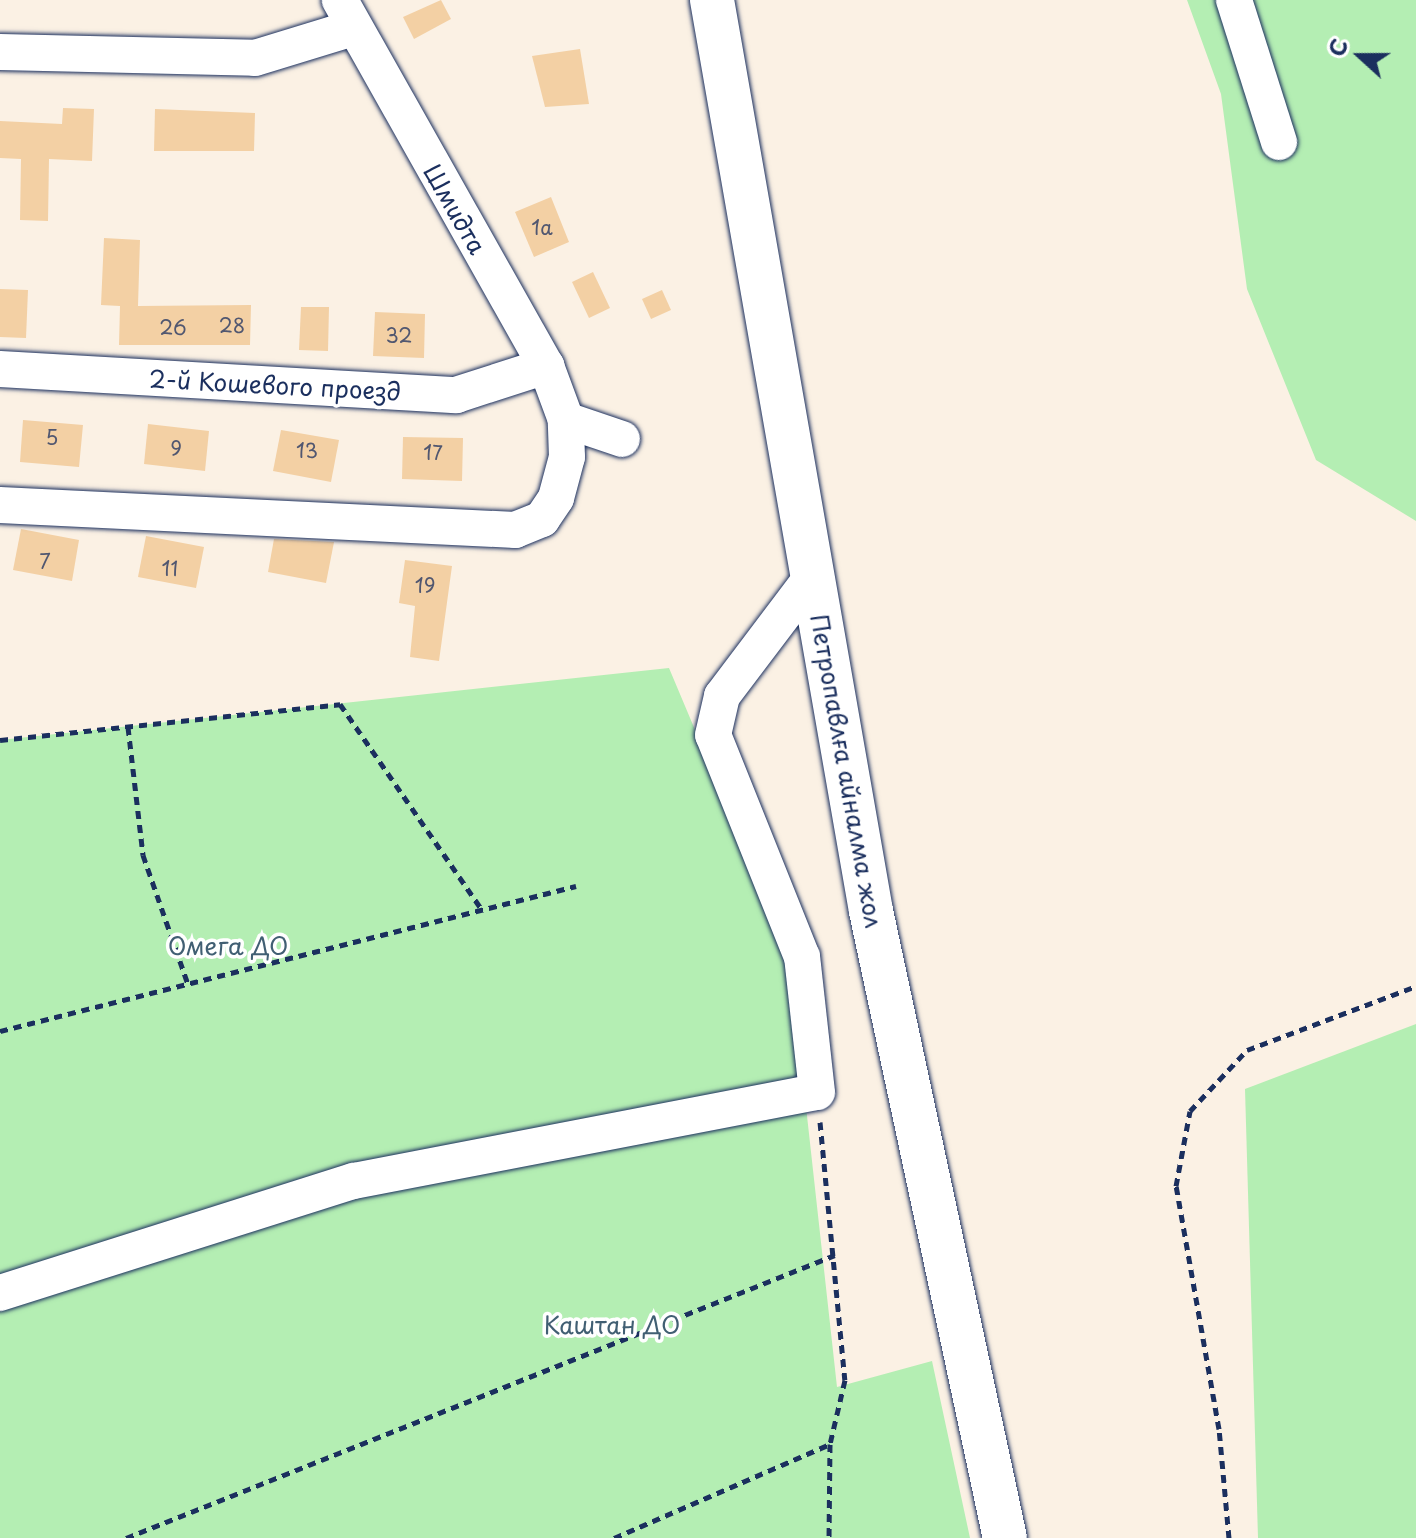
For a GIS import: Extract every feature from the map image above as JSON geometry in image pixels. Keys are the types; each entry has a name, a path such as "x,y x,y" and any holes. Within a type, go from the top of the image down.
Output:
{"highway":[{"name":"Петропавлға айналма жол","path":"712,0 871,911 1005,1538"}],"street":[{"path":"1234,0 1279,142"},
{"path":"0,52 255,58 345,14"},
{"name":"Шмидта","path":"0,505 515,530 542,519 556,498 567,457 566,420 546,366 345,14"},
{"name":"2-й Кошевого проезд","path":"0,369 456,395 546,366"},
{"path":"566,420 622,439"},
{"path":"0,1293 354,1181 817,1092 802,957 713,735 722,696 812,577"}],"path":[{"path":"0,740 340,704 482,910"},
{"path":"128,727 143,855 188,984"},
{"path":"0,1031 576,886"},
{"path":"1229,1538 1219,1429 1176,1186 1190,1111 1247,1050 1416,986"},
{"path":"817,1092 845,1380 830,1444 829,1538"},
{"path":"126,1538 835,1255"},
{"path":"614,1538 830,1444"}],"green space":[{"path":"1187,0 1416,0 1416,521 1316,460 1247,289 1221,94"},
{"path":"669,668 789,953 837,1387 932,1361 970,1538 0,1538 0,740"},
{"path":"1416,1024 1416,1538 1258,1538 1245,1089"}],"building":[{"path":"441,0 451,19 414,39 403,17"},
{"path":"580,49 589,104 545,107 532,56"},
{"path":"63,108 94,109 92,161 49,159 48,221 20,220 21,159 0,158 0,121 62,124"},
{"path":"155,109 255,113 254,151 154,151"},
{"path":"551,197 569,242 534,257 515,212"},
{"path":"104,238 140,240 138,306 251,305 250,345 119,345 120,306 101,305"},
{"path":"593,272 610,308 589,318 572,282"},
{"path":"0,289 28,290 26,338 0,337"},
{"path":"662,290 671,310 651,319 642,299"},
{"path":"301,307 329,307 328,351 299,350"},
{"path":"375,312 425,314 424,358 373,356"},
{"path":"23,420 83,425 79,467 20,462"},
{"path":"148,424 209,431 205,471 144,464"},
{"path":"281,430 339,440 331,482 273,471"},
{"path":"403,437 463,438 462,481 402,479"},
{"path":"21,529 79,540 72,581 13,570"},
{"path":"146,536 204,547 196,588 138,577"},
{"path":"274,539 334,542 326,583 268,572"},
{"path":"405,560 452,566 439,661 410,657 415,606 399,603"}],"park label":[{"name":"Омега ДО","path":"228,946"},
{"name":"Каштан ДО","path":"612,1325"}]}
